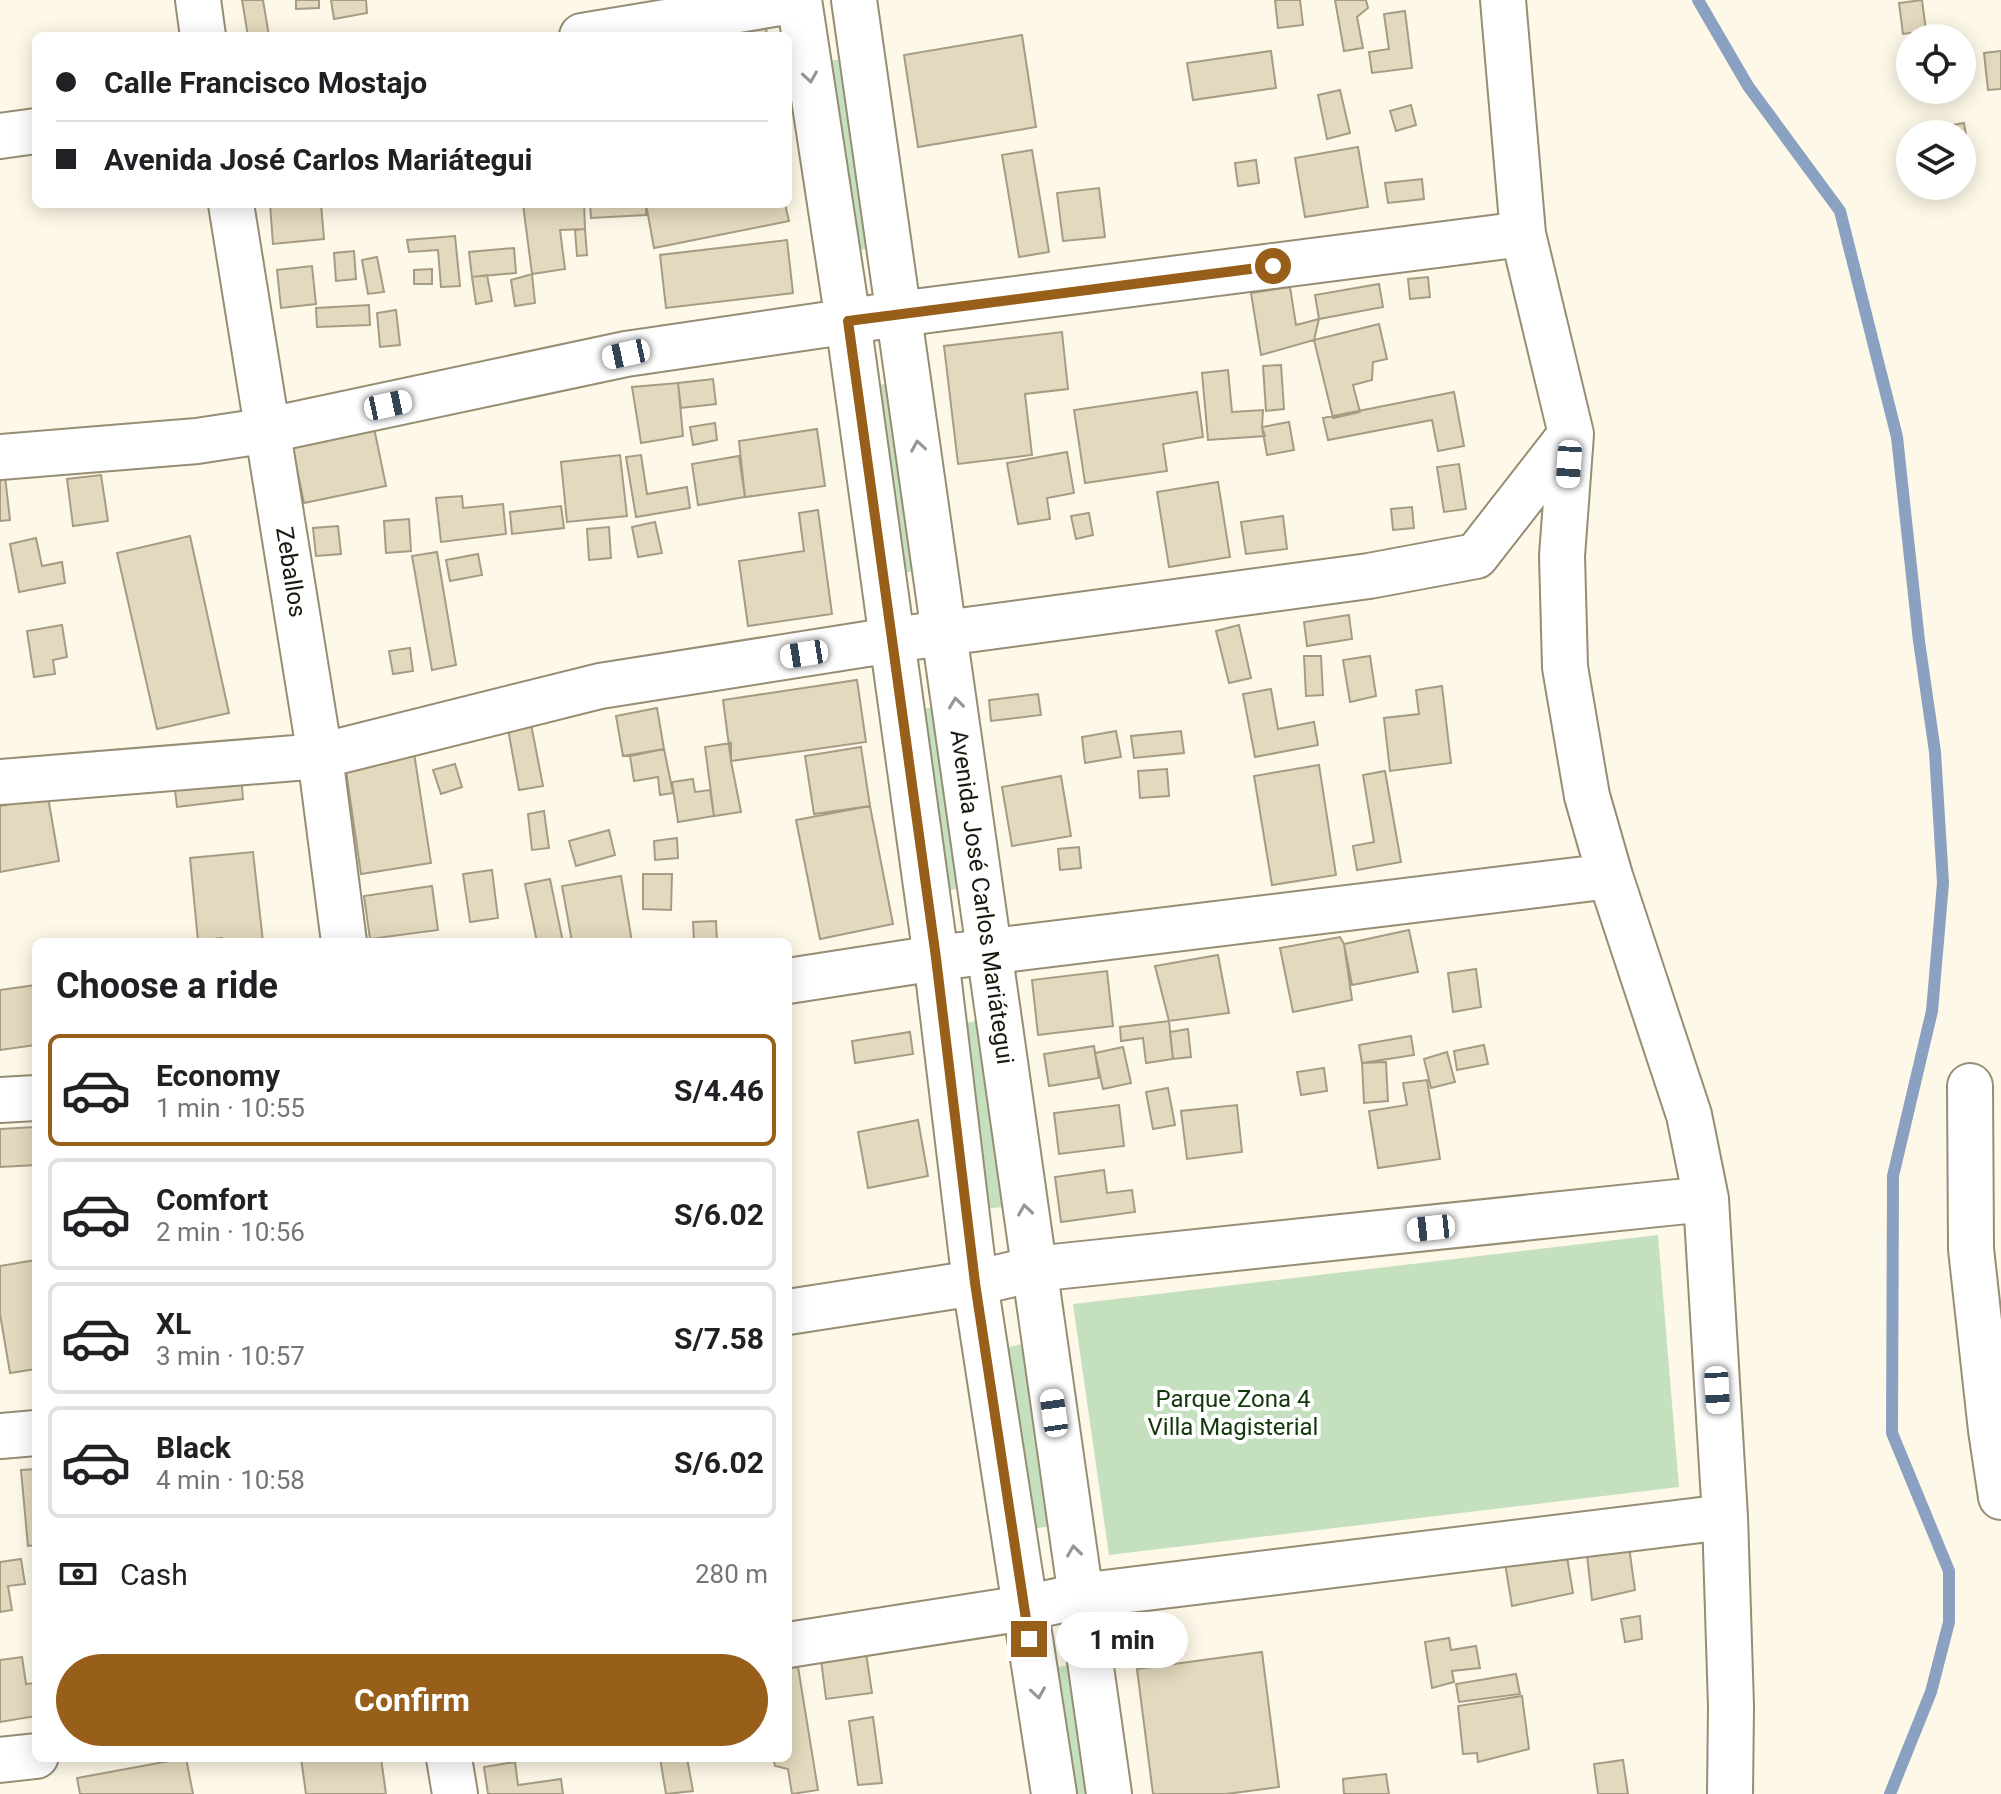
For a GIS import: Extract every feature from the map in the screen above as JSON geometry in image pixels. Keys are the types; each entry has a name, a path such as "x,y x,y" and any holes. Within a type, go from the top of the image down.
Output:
{"street":[{"path":"198,0 202,32"},
{"path":"606,32 799,0 848,321 936,958 975,1283 1054,1794"},
{"name":"Avenida José Carlos Mariátegui","path":"854,0 1109,1794"},
{"path":"1503,0 1523,234 1571,434 1562,556 1565,667 1587,796 1610,876 1689,1115 1706,1199 1725,1517 1731,1706 1730,1794"},
{"path":"0,136 32,132"},
{"name":"Zeballos","path":"232,208 320,756 343,938"},
{"path":"0,457 197,441 269,430 626,354 898,314 1523,234"},
{"path":"0,782 320,756 600,686 892,640 1369,576 1476,556 1571,434"},
{"path":"792,980 936,958 1610,876"},
{"path":"1970,1086 1971,1249 2001,1497"},
{"path":"0,1100 32,1098"},
{"path":"792,1311 975,1283 1034,1269 1706,1199"},
{"path":"0,1436 32,1433"},
{"path":"792,1644 1025,1608 1080,1596 1725,1517"},
{"path":"0,1760 32,1756"},
{"path":"450,1762 455,1794"}],"green space":[{"path":"844,59 872,248 854,251 825,61"},
{"path":"891,383 916,571 897,574 871,386"},
{"path":"937,706 960,888 942,892 918,710"},
{"path":"977,1021 1003,1207 984,1209 959,1024"},
{"name":"Parque Zona 4 Villa Magisterial","path":"1658,1235 1679,1487 1109,1555 1073,1304"},
{"path":"1022,1344 1050,1526 1033,1529 1004,1348"},
{"path":"1070,1665 1090,1794 1071,1794 1052,1668"}],"building":[{"path":"242,0 263,0 268,32 247,32"},
{"path":"296,0 319,0 319,8 296,9"},
{"path":"331,0 366,0 367,13 334,19"},
{"path":"1275,0 1300,0 1303,25 1278,28"},
{"path":"1335,0 1366,0 1368,8 1357,17 1363,48 1344,51"},
{"path":"1922,0 1925,24 1902,24 1899,3"},
{"path":"1405,11 1412,68 1372,73 1369,52 1389,49 1384,14"},
{"path":"766,27 767,32 734,32"},
{"path":"1022,35 1036,127 918,147 904,55"},
{"path":"1271,51 1276,88 1193,100 1187,63"},
{"path":"2001,51 2001,89 1988,90 1984,53"},
{"path":"1340,90 1350,133 1327,139 1318,95"},
{"path":"1411,105 1416,125 1396,131 1390,111"},
{"path":"1358,147 1368,207 1305,217 1295,158"},
{"path":"1032,150 1049,252 1019,257 1002,155"},
{"path":"1256,160 1259,183 1238,186 1235,163"},
{"path":"1422,179 1424,199 1388,203 1385,183"},
{"path":"1099,188 1105,237 1063,241 1057,193"},
{"path":"270,208 321,208 324,239 273,244"},
{"path":"524,208 584,208 585,229 560,230 565,269 532,274"},
{"path":"590,208 646,208 646,215 591,218"},
{"path":"647,208 786,208 789,221 654,248"},
{"path":"585,229 587,255 577,256 575,230"},
{"path":"455,236 460,286 441,287 438,250 409,252 407,240"},
{"path":"787,240 793,293 666,308 660,255"},
{"path":"514,248 516,273 472,277 469,252"},
{"path":"354,251 356,279 336,281 334,253"},
{"path":"377,257 384,292 368,294 362,260"},
{"path":"312,266 316,304 281,308 277,270"},
{"path":"432,269 432,284 414,284 414,270"},
{"path":"532,274 535,303 515,306 511,280"},
{"path":"487,275 492,301 476,304 472,277"},
{"path":"1428,277 1430,297 1410,299 1408,279"},
{"path":"1379,284 1383,307 1319,319 1315,295"},
{"path":"1290,287 1296,325 1319,319 1314,340 1261,355 1251,293"},
{"path":"369,305 370,325 317,327 316,308"},
{"path":"396,310 400,345 380,347 377,313"},
{"path":"1379,324 1387,359 1373,362 1372,380 1353,385 1360,412 1333,418 1314,340"},
{"path":"1062,332 1068,389 1025,394 1032,455 958,464 944,346"},
{"path":"1281,365 1284,409 1266,411 1263,366"},
{"path":"1228,370 1232,412 1263,410 1265,436 1208,440 1202,373"},
{"path":"713,379 716,404 681,408 678,383"},
{"path":"678,383 683,436 641,443 632,387"},
{"path":"1197,392 1203,437 1163,444 1167,471 1085,483 1074,410"},
{"path":"1454,392 1464,446 1438,451 1432,420 1328,440 1323,418"},
{"path":"372,418 386,486 304,503 290,436"},
{"path":"1289,422 1294,450 1267,455 1262,427"},
{"path":"715,423 717,440 693,445 690,427"},
{"path":"817,429 825,486 745,497 739,441"},
{"path":"1067,452 1074,493 1047,498 1050,519 1018,524 1007,463"},
{"path":"620,455 627,516 567,522 561,462"},
{"path":"641,455 647,494 687,487 690,508 636,517 626,457"},
{"path":"739,456 745,497 698,505 692,464"},
{"path":"1459,464 1466,509 1444,512 1437,467"},
{"path":"101,475 108,521 73,526 67,479"},
{"path":"0,476 5,476 10,520 0,521"},
{"path":"1218,482 1230,557 1169,567 1157,492"},
{"path":"462,496 463,508 503,504 506,534 441,542 436,498"},
{"path":"561,506 564,528 512,534 510,512"},
{"path":"1412,507 1414,528 1393,530 1391,509"},
{"path":"818,510 832,614 748,626 739,561 804,551 799,513"},
{"path":"1089,513 1093,535 1076,539 1071,516"},
{"path":"1283,516 1287,549 1246,554 1241,522"},
{"path":"409,519 411,551 386,553 384,521"},
{"path":"655,522 662,553 638,557 632,527"},
{"path":"338,526 341,554 316,556 313,528"},
{"path":"609,527 611,558 589,560 587,529"},
{"path":"190,536 229,713 157,729 117,553"},
{"path":"36,538 42,566 62,562 65,583 19,592 10,544"},
{"path":"437,552 456,665 432,670 412,556"},
{"path":"478,554 482,575 450,581 446,560"},
{"path":"1349,615 1352,639 1307,646 1304,622"},
{"path":"62,625 67,657 53,660 55,674 34,677 27,631"},
{"path":"1239,625 1251,678 1229,683 1216,631"},
{"path":"410,648 413,671 393,674 389,651"},
{"path":"1304,656 1321,656 1323,695 1306,696"},
{"path":"1370,656 1376,696 1350,702 1343,660"},
{"path":"857,680 866,742 731,761 723,700"},
{"path":"1442,686 1451,763 1390,771 1384,718 1419,714 1416,690"},
{"path":"1271,689 1278,729 1314,722 1318,745 1255,757 1243,694"},
{"path":"1038,694 1041,715 991,721 989,700"},
{"path":"657,708 664,749 623,756 616,716"},
{"path":"531,724 543,786 519,790 508,729"},
{"path":"1116,731 1121,757 1085,763 1082,737"},
{"path":"1181,731 1184,753 1134,758 1131,736"},
{"path":"731,743 731,761 741,812 714,816 705,747"},
{"path":"861,747 870,806 814,814 805,756"},
{"path":"664,749 673,793 660,795 658,777 634,781 630,756"},
{"path":"414,753 431,863 361,874 345,764"},
{"path":"455,764 462,787 441,794 433,770"},
{"path":"1319,765 1336,875 1272,885 1254,776"},
{"path":"1167,769 1169,796 1140,798 1138,771"},
{"path":"1385,771 1401,862 1357,870 1353,846 1374,842 1363,775"},
{"path":"241,774 243,799 177,807 174,782"},
{"path":"1061,776 1071,836 1012,846 1002,787"},
{"path":"693,779 695,792 710,790 714,816 678,822 672,782"},
{"path":"48,797 59,861 0,872 0,806"},
{"path":"870,806 893,924 820,939 796,820"},
{"path":"544,811 549,848 532,850 528,814"},
{"path":"609,830 615,855 576,866 569,841"},
{"path":"677,838 678,858 655,860 654,841"},
{"path":"1079,847 1081,868 1060,870 1058,849"},
{"path":"253,852 263,938 198,938 190,858"},
{"path":"492,870 498,918 470,922 463,874"},
{"path":"643,874 672,874 671,910 643,909"},
{"path":"621,876 631,938 571,938 562,886"},
{"path":"550,879 562,938 536,938 525,884"},
{"path":"432,886 438,930 370,938 364,896"},
{"path":"716,921 717,938 694,938 693,922"},
{"path":"1409,930 1418,972 1352,985 1344,944"},
{"path":"1340,937 1344,944 1352,1000 1293,1012 1280,948"},
{"path":"1218,955 1229,1013 1169,1021 1155,966"},
{"path":"1476,969 1481,1007 1453,1012 1448,973"},
{"path":"1107,971 1113,1026 1038,1035 1032,980"},
{"path":"32,986 32,1046 0,1050 0,990"},
{"path":"1169,1021 1173,1059 1146,1063 1143,1038 1121,1041 1120,1027"},
{"path":"1188,1029 1191,1057 1173,1059 1170,1032"},
{"path":"910,1032 913,1054 855,1063 852,1041"},
{"path":"1411,1036 1414,1055 1362,1063 1359,1045"},
{"path":"1484,1045 1488,1064 1457,1070 1454,1051"},
{"path":"1094,1046 1099,1078 1049,1086 1044,1054"},
{"path":"1123,1047 1131,1083 1103,1089 1095,1053"},
{"path":"1447,1052 1455,1082 1431,1088 1424,1059"},
{"path":"1386,1062 1388,1101 1364,1103 1362,1063"},
{"path":"1324,1068 1327,1091 1301,1095 1297,1072"},
{"path":"1427,1080 1440,1159 1378,1168 1369,1111 1407,1105 1403,1083"},
{"path":"1168,1088 1175,1125 1153,1129 1146,1092"},
{"path":"1119,1105 1124,1146 1059,1154 1054,1113"},
{"path":"1237,1105 1242,1152 1187,1159 1181,1111"},
{"path":"918,1120 928,1176 868,1188 858,1132"},
{"path":"32,1127 32,1165 0,1167 0,1129"},
{"path":"1104,1170 1107,1193 1132,1190 1135,1212 1061,1222 1055,1177"},
{"path":"32,1261 32,1370 10,1373 0,1314 0,1266"},
{"path":"32,1469 32,1546 28,1546 21,1470"},
{"path":"1629,1547 1635,1590 1592,1600 1587,1555"},
{"path":"1566,1551 1573,1593 1512,1606 1505,1563"},
{"path":"21,1559 25,1584 8,1586 12,1610 0,1612 0,1562"},
{"path":"1640,1616 1642,1639 1625,1642 1621,1619"},
{"path":"1449,1638 1451,1650 1476,1646 1480,1668 1452,1671 1454,1682 1432,1688 1425,1642"},
{"path":"1262,1652 1279,1787 1226,1794 1153,1794 1137,1669"},
{"path":"866,1653 872,1693 826,1699 821,1659"},
{"path":"22,1657 26,1684 32,1683 32,1717 0,1722 0,1660"},
{"path":"798,1667 818,1790 792,1794 788,1769 775,1766 774,1762 792,1762 792,1668"},
{"path":"1516,1674 1520,1694 1459,1702 1456,1684"},
{"path":"1522,1696 1529,1749 1478,1762 1477,1753 1463,1754 1458,1706"},
{"path":"873,1717 882,1783 858,1785 849,1721"},
{"path":"1623,1760 1628,1794 1598,1794 1594,1764"},
{"path":"164,1762 187,1762 193,1794 80,1794 77,1778"},
{"path":"302,1762 382,1762 386,1794 306,1794"},
{"path":"515,1762 518,1785 561,1779 563,1794 488,1794 484,1767"},
{"path":"661,1762 688,1762 693,1791 666,1794"},
{"path":"1386,1774 1389,1794 1344,1794 1343,1779"}],"waterway":[{"path":"1698,0 1748,86 1840,211 1897,437 1919,641 1935,752 1943,883 1932,1011 1893,1176 1892,1433 1949,1571 1949,1622 1931,1692 1890,1794"}],"route":[{"path":"1029,1639 975,1283 936,958 848,321 1273,266"}]}
